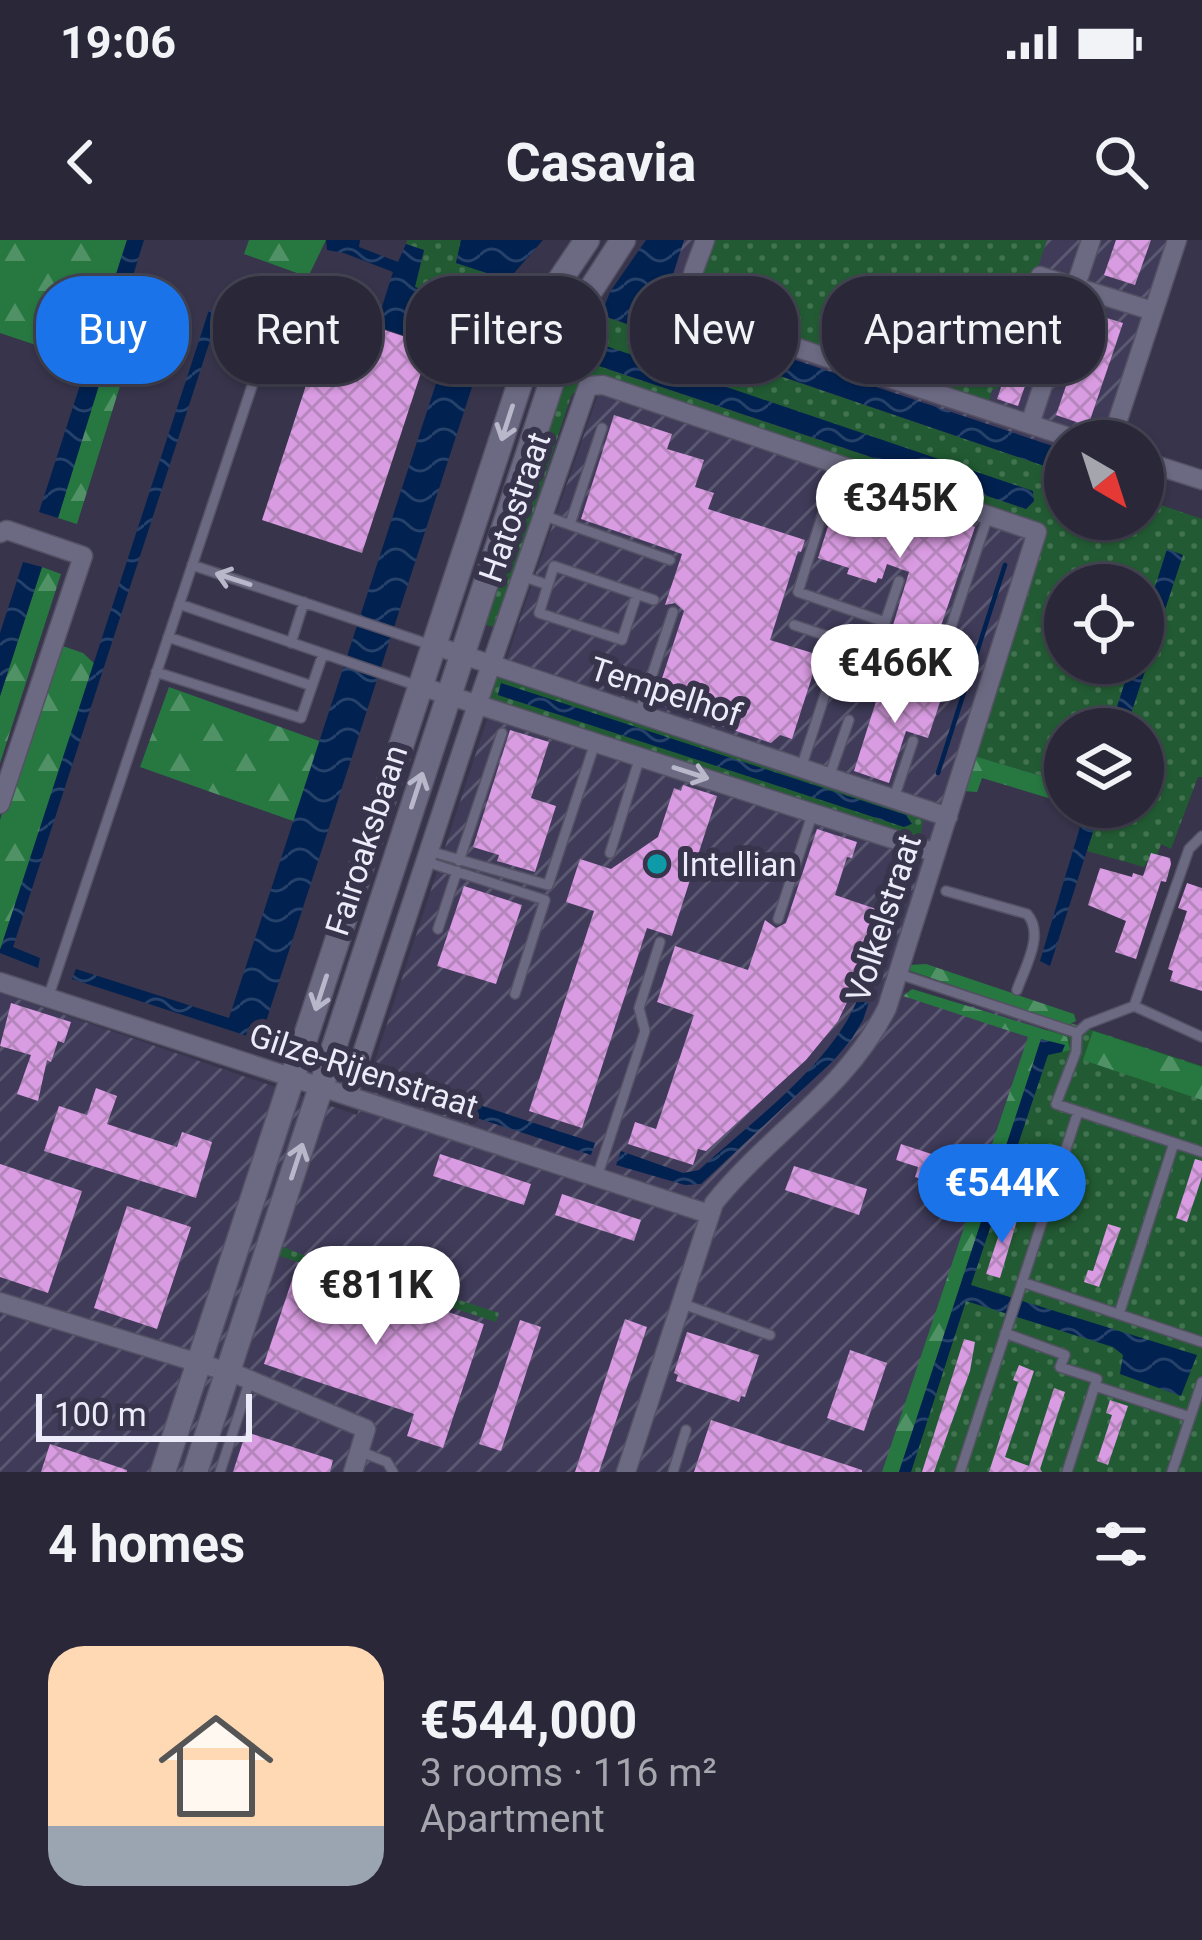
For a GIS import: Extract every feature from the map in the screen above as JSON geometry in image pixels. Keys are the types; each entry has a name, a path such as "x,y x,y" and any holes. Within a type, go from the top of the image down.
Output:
{"main road":[{"name":"Fairoaksbaan","path":"164,1472 546,305 587,240"},
{"name":"Fairoaksbaan","path":"194,1472 238,1376 321,1088 567,334 623,240"}],"street":[{"path":"705,240 688,293 691,307 704,317 1044,429"},
{"path":"1080,276 1091,240"},
{"path":"1118,420 1177,240"},
{"path":"1105,296 1153,311"},
{"path":"1030,424 1043,384"},
{"name":"Hatostraat","path":"348,1096 588,386 603,385 1037,532"},
{"path":"1164,468 1202,480"},
{"path":"0,804 83,556 2,526"},
{"name":"Volkelstraat","path":"626,1472 709,1214 732,1180 837,1082 869,1045 899,974 1037,532"},
{"name":"Tempelhof","path":"433,645 948,817"},
{"path":"420,686 936,853"},
{"name":"Gilze-Rijenstraat","path":"0,982 709,1214"},
{"path":"0,1302 238,1376 366,1430 352,1472"}],"lane":[{"path":"48,998 253,384"},
{"path":"570,524 602,428"},
{"path":"838,465 798,592 885,622"},
{"path":"543,515 670,560"},
{"path":"899,580 873,658 926,680 934,678 988,516"},
{"path":"192,566 433,645"},
{"path":"637,594 622,640 538,613 554,566 637,594 654,600"},
{"path":"522,576 548,585"},
{"path":"291,643 304,602"},
{"path":"179,604 420,686"},
{"path":"639,714 674,613"},
{"path":"794,625 875,652"},
{"path":"168,637 312,686"},
{"path":"156,672 301,718 322,654"},
{"path":"801,768 835,664"},
{"path":"829,777 850,720"},
{"path":"438,929 502,733"},
{"path":"894,799 913,741"},
{"path":"458,866 548,885 596,743"},
{"path":"610,853 640,757"},
{"path":"456,767 487,777"},
{"path":"778,919 813,812"},
{"path":"1134,1006 1189,850 1202,836"},
{"path":"428,856 545,900 515,994"},
{"path":"946,891 1027,914 1035,922 1036,934 1017,990"},
{"path":"597,1178 645,1031 639,1008 660,942"},
{"path":"899,974 1077,1033"},
{"path":"1202,1037 1134,1006 1088,1024 1077,1033 1076,1052 1056,1104 1202,1152"},
{"path":"960,1472 1078,1112"},
{"path":"1119,1314 1174,1143"},
{"path":"220,1472 238,1376 275,1259"},
{"path":"1022,1282 1202,1342"},
{"path":"680,1303 770,1335"},
{"path":"1005,1334 1065,1355 1060,1367 1097,1379 1067,1472"},
{"path":"1172,1472 1202,1382"},
{"path":"1095,1385 1190,1418"},
{"path":"673,1472 686,1430"},
{"path":"359,1451 387,1462 393,1472"}],"shaded area":[{"path":"684,240 1167,240 1110,420 1044,420 1044,444 865,384 1105,384 1105,276 822,276 822,369 798,361 798,276 672,276"},
{"path":"606,372 630,377 630,384 652,384 1044,514 1044,540 896,990 1042,1021 895,1472 0,1472 0,993 357,1115 526,601 602,384 606,384"}],"green space":[{"path":"0,240 127,240 116,276 36,276 36,345 0,333"},
{"path":"249,240 326,240 308,276 244,254"},
{"path":"407,240 461,240 456,263 496,276 417,276 424,251 406,244"},
{"path":"714,240 1047,240 1035,276 822,276 822,347 798,339 798,276 702,276"},
{"path":"606,317 630,325 630,355 606,347"},
{"path":"606,367 630,377 630,384 652,384 1026,509 1034,501 1032,491 715,384 798,382 1044,466 1044,528 606,379"},
{"path":"99,384 117,384 77,524 58,518"},
{"path":"560,384 582,384 571,396 496,628 479,622"},
{"path":"934,384 999,384 997,390 992,389 989,402"},
{"path":"1164,506 1202,519 1202,777 1198,777 1171,849 1161,844 1155,862 1149,860 1144,867 1087,851 1094,828 1164,828 1164,708 1133,708 1141,684 1164,684 1164,612 1182,556 1167,550 1163,564 1044,564 1044,684 1124,684 1117,708 1044,708 1044,777 974,756 1044,538 1164,540"},
{"path":"42,567 61,574 0,763 0,696"},
{"path":"57,644 83,653 96,665 0,950 0,820"},
{"path":"497,675 924,816 921,833 912,839 494,703 489,695","holes":["501,684 906,815 911,824 498,694"]},
{"path":"169,687 322,742 296,822 140,767"},
{"path":"974,756 1044,777 1044,797 982,778 977,792 963,791"},
{"path":"926,964 1074,1014 1076,1021 1068,1025 908,970 909,965"},
{"path":"912,989 1067,1037 1070,1050 1062,1052 1064,1046 1041,1040 899,1472 882,1472 1028,1037 903,996"},
{"path":"1052,1017 1202,1066 1202,1472 904,1472"},
{"path":"1093,1031 1202,1067 1202,1100 1083,1060"},
{"path":"276,1244 341,1270 357,1267 499,1313 496,1322 435,1302 432,1307 274,1254"}],"water":[{"path":"127,240 144,240 133,276 115,276"},
{"path":"326,240 360,240 359,247 398,262 406,244 424,250 418,276 406,276 406,336 382,328 382,307 393,272 327,250"},
{"path":"461,240 543,240 512,276 456,263"},
{"path":"646,240 684,240 672,276 630,276 630,325 606,317 610,292"},
{"path":"209,310 213,311 213,331 13,947 40,958 38,968 0,950 185,384 189,384"},
{"path":"606,346 630,354 630,376 606,368"},
{"path":"798,361 822,369 822,384 867,384 1044,443 1044,466 798,382"},
{"path":"80,384 99,384 58,518 39,512"},
{"path":"436,384 473,384 260,1040 72,979 76,969 229,1018"},
{"path":"653,384 718,384 1033,491 1034,501 1026,509"},
{"path":"1167,549 1183,555 1164,613 1164,564"},
{"path":"23,562 42,567 0,696 0,633"},
{"path":"501,683 906,815 912,824 904,827 498,695"},
{"path":"1124,684 1141,684 1133,708 1117,708"},
{"path":"1080,828 1094,828 1050,966 1040,961"},
{"path":"900,879 907,887 863,1020 833,1061 701,1184 685,1185 616,1165 621,1151 683,1173 699,1170 797,1083 854,1008 895,882"},
{"path":"1041,1039 1065,1045 1062,1052 1048,1055 971,1285 1197,1355 1181,1396 1120,1374 1123,1355 1113,1347 966,1301 911,1472 899,1472"},
{"path":"397,1078 595,1143 591,1155 394,1091"}],"building":[{"path":"1116,240 1151,240 1135,285 1104,275"},
{"path":"1105,317 1123,323 1105,376"},
{"path":"382,329 406,337 406,384 417,384 362,553 262,520 306,384 382,384"},
{"path":"1002,384 1026,384 1018,406 997,399"},
{"path":"1067,384 1102,384 1090,420 1056,415"},
{"path":"614,415 672,434 667,449 704,460 695,487 714,493 708,509 805,540 770,640 819,655 792,739 780,735 771,743 654,703 684,611 675,603 665,605 682,554 581,519"},
{"path":"842,482 975,527 926,669 884,655 909,572 887,564 876,583 818,558"},
{"path":"884,676 942,696 928,738 906,731 889,783 854,771"},
{"path":"510,730 549,742 531,798 556,806 535,872 497,861 499,855 473,847"},
{"path":"683,785 717,796 672,936 647,928 582,1128 529,1111 594,911 566,902 580,859 611,869 658,837 674,788 681,791"},
{"path":"817,829 857,842 835,895 879,910 838,1021 806,1060 706,1151 698,1149 693,1165 628,1144 635,1122 656,1129 694,1015 657,1002 675,946 748,970 765,920 776,928 786,923"},
{"path":"1151,853 1170,858 1171,864 1136,959 1115,952 1126,921 1088,905 1100,868 1143,876"},
{"path":"1187,883 1202,888 1202,991 1170,981 1173,971 1168,969 1187,911 1178,908"},
{"path":"464,886 522,905 496,984 437,966"},
{"path":"11,1003 71,1022 64,1043 58,1041 51,1062 47,1060 38,1101 17,1094 31,1055 0,1046"},
{"path":"96,1088 117,1096 107,1124 177,1147 182,1132 212,1142 196,1198 44,1151 59,1106 87,1115"},
{"path":"901,1144 980,1170 971,1196 915,1177 918,1167 896,1160"},
{"path":"440,1154 531,1184 524,1205 433,1176"},
{"path":"1195,1159 1202,1161 1202,1177 1187,1222 1176,1218"},
{"path":"0,1164 82,1191 48,1293 0,1277"},
{"path":"794,1166 867,1189 859,1215 785,1190"},
{"path":"562,1194 641,1220 634,1241 555,1215"},
{"path":"127,1206 191,1227 157,1329 94,1308"},
{"path":"1006,1213 1018,1217 1000,1278 986,1274"},
{"path":"1108,1224 1121,1228 1099,1287 1084,1282 1088,1270 1093,1271"},
{"path":"298,1262 484,1324 443,1448 407,1436 414,1414 264,1364"},
{"path":"625,1319 647,1327 599,1472 575,1472"},
{"path":"520,1320 541,1327 501,1451 479,1444"},
{"path":"687,1332 759,1355 739,1402 676,1381 674,1373"},
{"path":"964,1339 975,1342 970,1371 934,1472 922,1472"},
{"path":"850,1350 887,1363 864,1431 827,1418"},
{"path":"1019,1365 1034,1371 1005,1457 1029,1466 1054,1388 1065,1392 1042,1472 989,1472 1018,1382 1013,1380"},
{"path":"1110,1400 1128,1406 1108,1465 1097,1461 1112,1415 1106,1413"},
{"path":"711,1420 862,1470 862,1472 694,1472"},
{"path":"246,1432 333,1460 330,1472 233,1472"},
{"path":"50,1444 127,1470 127,1472 41,1472"}],"waterway":[{"path":"938,773 1005,565"}],"place":[{"name":"Intellian","path":"657,864"}]}
